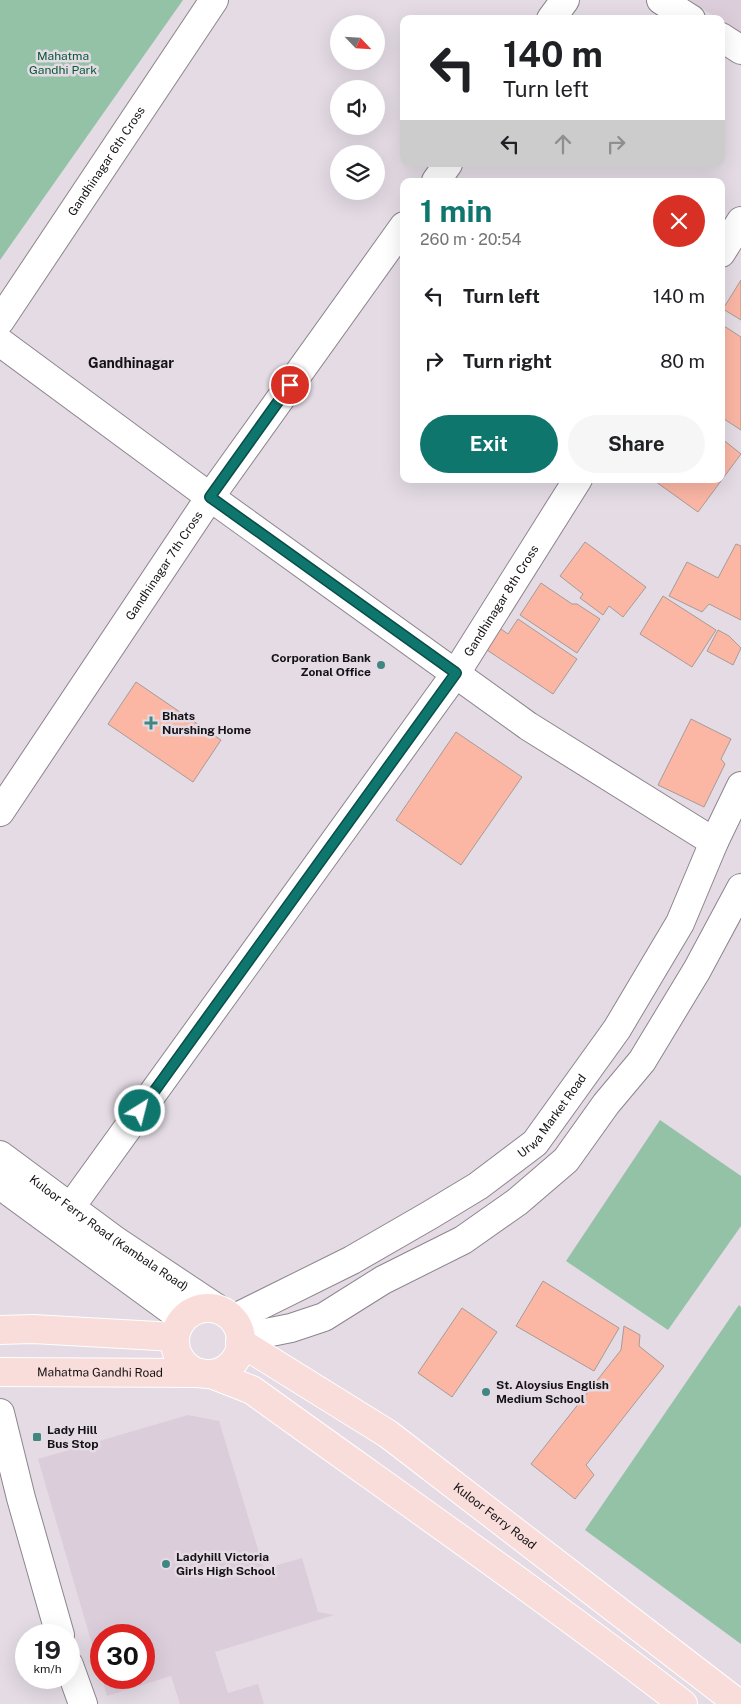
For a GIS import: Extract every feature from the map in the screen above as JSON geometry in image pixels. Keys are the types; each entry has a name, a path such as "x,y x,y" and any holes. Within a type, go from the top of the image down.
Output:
{"main road":[{"path":"205,1373 221,1371 229,1366 236,1357 233,1327 208,1308 190,1313 179,1328 175,1346 178,1355 191,1369 252,1390 591,1635 682,1704"},
{"name":"Kuloor Ferry Road","path":"233,1327 388,1434 739,1704"},
{"path":"0,1330 179,1328"},
{"name":"Mahatma Gandhi Road","path":"0,1372 205,1373"}],"street":[{"name":"Gandhinagar 6th Cross","path":"0,321 214,0"},
{"path":"554,15 565,0"},
{"path":"661,0 685,15"},
{"path":"725,40 741,50"},
{"path":"438,178 446,167"},
{"path":"725,247 741,221"},
{"name":"Gandhinagar 7th Cross","path":"0,812 210,497 400,232"},
{"path":"0,342 210,497 528,726 714,842"},
{"name":"Gandhinagar 8th Cross","path":"70,1208 456,673 575,483"},
{"name":"Urwa Market Road","path":"233,1327 478,1186 535,1143 610,1039 680,923 714,842 741,786"},
{"path":"233,1327 291,1328 324,1317 384,1280 463,1240 517,1202 566,1160 606,1104 642,1061 698,970 741,888"},
{"path":"610,1039 642,1061"},
{"name":"Kuloor Ferry Road (Kambala Road)","path":"0,1155 233,1327"},
{"name":"Kuloor Ferry Road (Kambala Road)","path":"0,1185 179,1328"},
{"path":"0,1413 21,1498 57,1624"},
{"path":"78,1689 83,1704"}],"shaded area":[{"path":"690,0 741,0 741,35 725,24 725,15 712,15"},
{"name":"Ladyhill Victoria Girls High School","path":"188,1415 219,1421 264,1569 302,1558 318,1612 334,1615 215,1652 228,1693 258,1684 264,1704 180,1704 171,1676 155,1681 155,1624 90,1624 90,1637 38,1459"},
{"name":"Ladyhill Victoria Girls High School","path":"105,1689 129,1689 107,1696"}],"green space":[{"name":"Mahatma Gandhi Park","path":"0,0 183,0 0,260"},
{"path":"660,1120 741,1176 741,1226 668,1330 566,1261"},
{"path":"739,1305 741,1307 741,1644 585,1530"}],"building":[{"path":"741,280 741,320 725,310 725,306"},
{"path":"725,327 741,337 741,430 725,420"},
{"path":"725,441 741,454 725,476"},
{"path":"658,483 720,483 698,512"},
{"path":"585,542 646,587 623,617 609,606 603,615 580,598 583,594 560,576"},
{"path":"736,544 741,546 741,620 709,604 702,612 669,596 687,562 718,578"},
{"path":"541,583 572,604 577,604 600,619 577,653 520,615"},
{"path":"663,596 716,630 692,667 640,634"},
{"path":"518,619 577,659 553,694 484,648 498,627 508,634"},
{"path":"718,630 729,636 741,648 733,665 707,651"},
{"path":"136,682 221,740 193,782 108,724"},
{"path":"691,719 731,739 721,759 725,764 704,807 658,785"},
{"path":"456,732 522,777 461,865 396,820"},
{"path":"543,1281 619,1328 594,1371 516,1326"},
{"path":"462,1308 497,1332 452,1397 418,1373"},
{"path":"624,1326 640,1335 639,1346 664,1366 586,1465 594,1475 575,1499 531,1464 621,1350"}],"place":[{"name":"Corporation Bank Zonal Office","path":"381,665"},
{"name":"Bhats Nurshing Home","path":"151,723"},
{"name":"St. Aloysius English Medium School","path":"486,1392"},
{"name":"Lady Hill Bus Stop","path":"37,1437"},
{"name":"Ladyhill Victoria Girls High School","path":"166,1564"}],"district":[{"name":"Gandhinagar","path":"131,363"}],"route":[{"path":"140,1111 456,673 210,497 290,385"}]}
